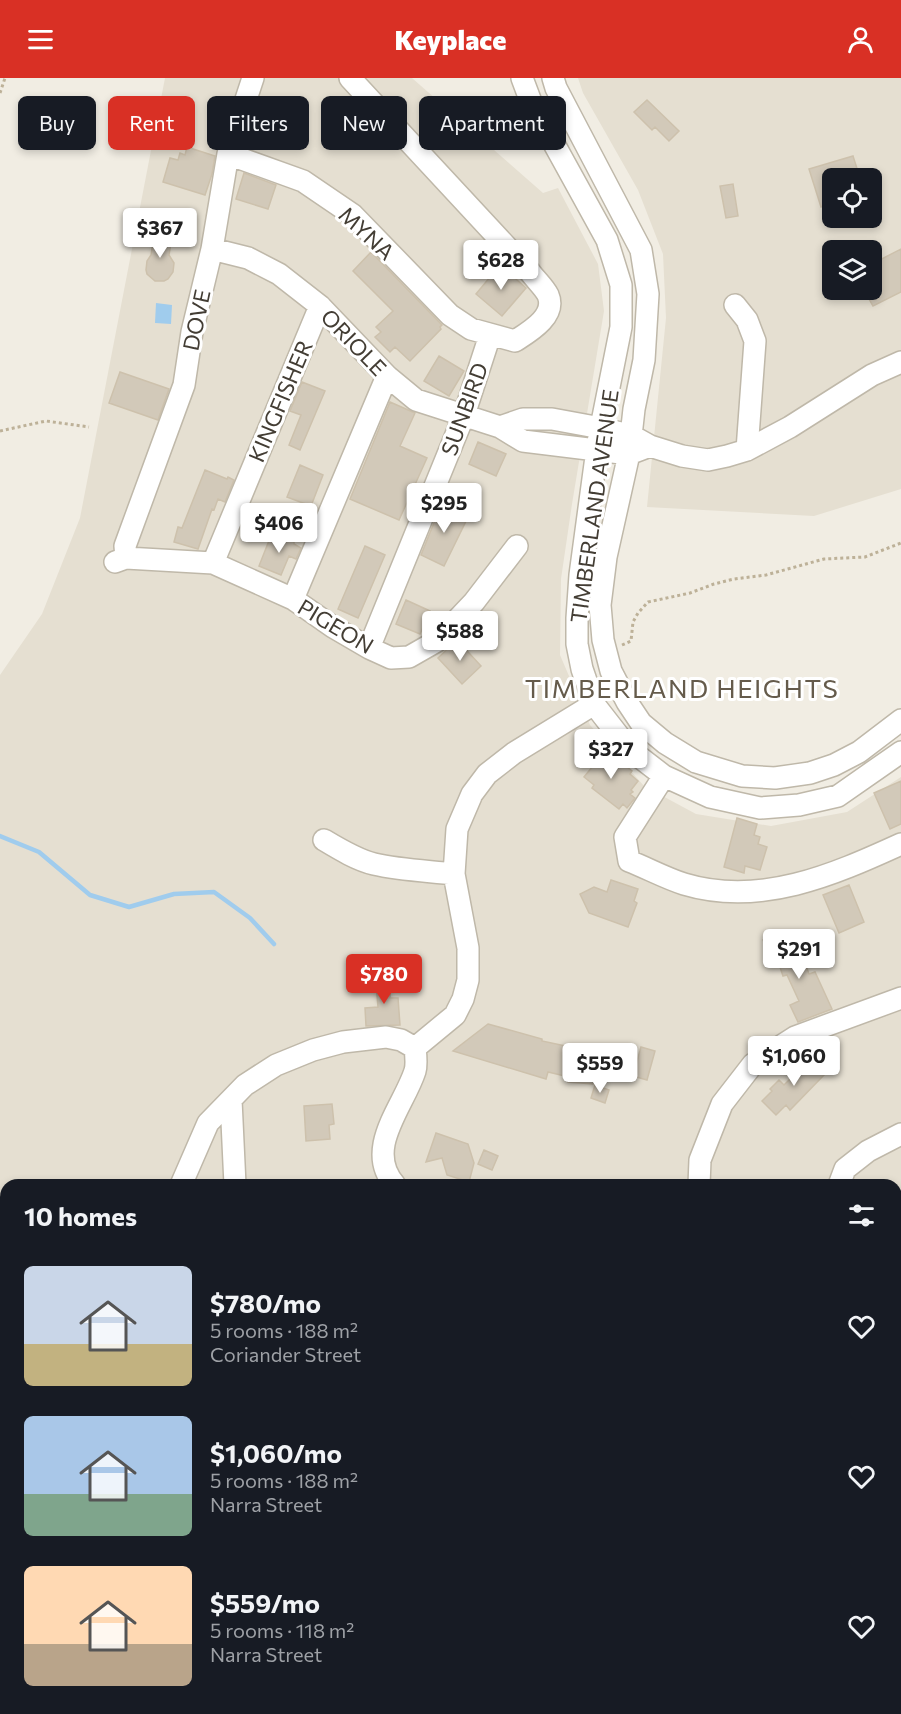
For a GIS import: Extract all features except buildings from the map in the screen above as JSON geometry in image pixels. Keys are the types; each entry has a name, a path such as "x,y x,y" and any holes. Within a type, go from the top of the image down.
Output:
{"street":[{"name":"DOVE","path":"120,560 184,385 192,332 212,249 228,154 253,78"},
{"name":"MYNA","path":"228,154 303,181 353,215 450,315 471,329 515,341 535,329 549,311 549,296 350,78"},
{"name":"TIMBERLAND AVENUE","path":"522,78 531,102 607,240 621,285 621,327 601,428 580,575 577,644 582,669 594,704 629,749 664,776 710,797 760,808 798,805 838,796 901,752"},
{"name":"TIMBERLAND AVENUE","path":"553,78 556,88 641,250 648,294 644,360 634,409 637,445 606,557 600,605 603,640 611,670 627,702 641,723 665,743 696,762 742,776 775,778 810,773 834,765 859,752 900,724"},
{"name":"ORIOLE","path":"212,249 248,258 279,274 320,306 387,376 416,400 500,427 523,441 598,449 637,445"},
{"path":"735,305 747,320 755,341 747,450"},
{"name":"KINGFISHER","path":"213,563 320,306"},
{"name":"SUNBIRD","path":"369,648 464,415 490,335"},
{"path":"500,427 523,419 552,418 601,428 637,445 708,460 747,450 789,427 872,375 901,362"},
{"path":"293,600 387,376"},
{"name":"PIGEON","path":"120,560 213,563 293,600 333,627 391,658 409,657 437,641 474,602 517,546"},
{"path":"415,1048 455,1015 463,999 468,980 468,948 454,874 457,829 472,794 487,774 514,753 594,704"},
{"path":"664,776 625,837 629,861 685,884 731,893 777,890 845,870 901,844"},
{"path":"324,840 373,864 454,874"},
{"path":"699,1179 700,1160 722,1104 753,1064 795,1037 901,998"},
{"path":"184,1179 208,1123 245,1085 276,1065 313,1050 343,1042 386,1037 401,1040 415,1048"},
{"path":"391,1179 384,1163 385,1141 416,1069 415,1048"},
{"path":"231,1100 235,1179"},
{"path":"841,1179 845,1169 868,1151 901,1134"}],"path":[{"path":"0,93 4,78"},
{"path":"0,431 46,421 89,427"},
{"path":"603,640 625,645 631,641 633,622 648,602 690,593 734,579 766,575 824,559 867,556 901,543"}],"shaded area":[{"path":"165,78 412,78 433,96 419,96 419,150 494,150 543,193 558,188 598,264 604,311 561,579 560,655 590,725 644,786 696,814 771,826 847,812 901,777 901,1179 0,1179 0,675 42,614 80,518 151,150 195,150 195,96 162,96"},
{"path":"578,78 901,78 901,489 814,516 647,507 666,318 663,254 638,190 583,93"}],"water":[{"path":"156,303 172,305 171,324 155,323"}],"waterway":[{"path":"0,836 39,852 90,895 129,907 174,894 214,892 250,918 274,944"}],"district":[{"name":"TIMBERLAND HEIGHTS","path":"682,687"}]}
